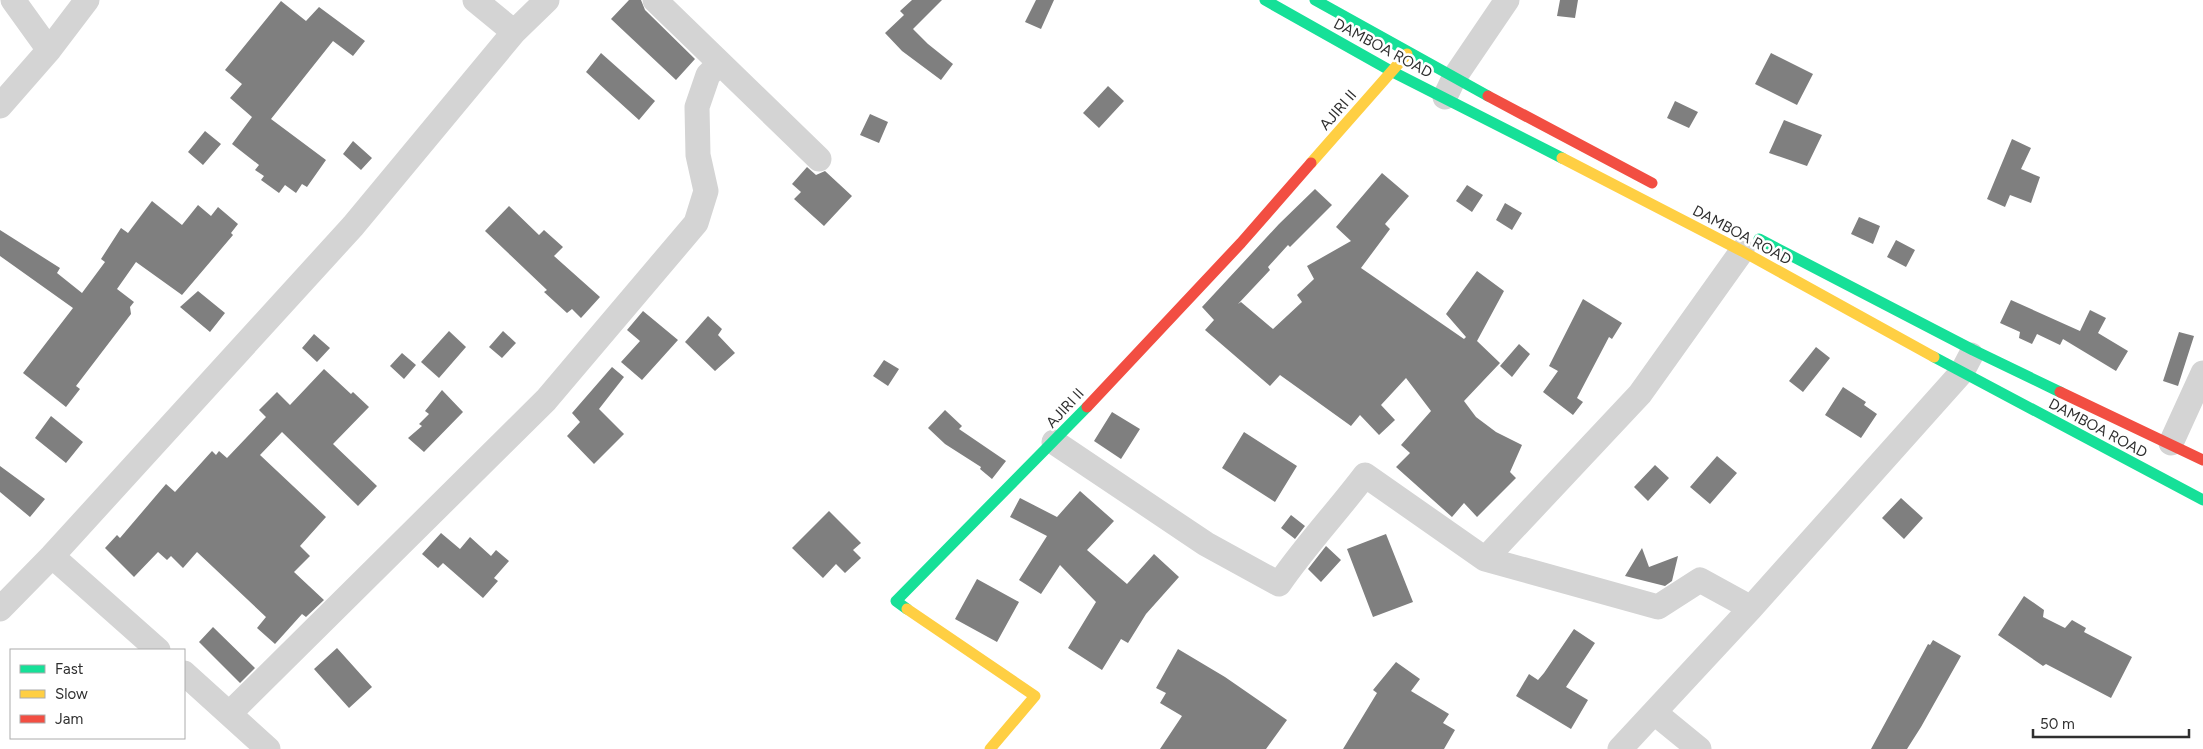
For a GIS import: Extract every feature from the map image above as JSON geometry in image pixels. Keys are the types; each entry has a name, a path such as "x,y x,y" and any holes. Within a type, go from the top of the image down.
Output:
{"main road":[{"name":"DAMBOA ROAD","path":"1265,0 1392,71 1449,88 1660,187"},
{"name":"DAMBOA ROAD","path":"1315,0 1408,53 1449,88 1744,242 2171,443 2203,460"},
{"name":"AJIRI II","path":"990,749 1035,696 896,601 965,533 1011,483 1054,442 1241,243 1408,53"},
{"name":"DAMBOA ROAD","path":"1744,242 1962,372 2203,500"}],"street":[{"path":"13,0 49,50"},
{"path":"0,106 49,50 87,0"},
{"path":"475,0 514,32"},
{"path":"0,609 52,556 353,226 514,32 547,0"},
{"path":"655,0 819,159"},
{"path":"1449,88 1507,0"},
{"path":"230,713 546,400 696,223 706,191 698,155 697,107 708,75 720,63"},
{"path":"1485,559 1640,394 1744,242"},
{"path":"1620,749 1751,608 1962,372 1973,350"},
{"path":"2171,443 2203,372"},
{"path":"1054,442 1206,544 1279,584 1302,550 1335,515 1365,475 1485,559 1658,606 1700,580 1751,608"},
{"path":"52,556 157,649"},
{"path":"185,674 268,749"},
{"path":"1655,713 1699,749"}],"building":[{"path":"629,0 641,0 645,10 695,59 676,80 611,19"},
{"path":"912,0 942,0 913,29 953,64 941,80 902,51 885,33 904,15 900,11"},
{"path":"1036,0 1054,0 1041,29 1025,22"},
{"path":"1560,0 1578,0 1575,18 1557,16"},
{"path":"281,1 306,21 319,7 365,41 353,56 333,41 271,119 326,160 307,187 302,184 296,193 285,185 279,193 261,180 264,176 255,170 259,165 232,144 252,117 230,98 242,84 225,70"},
{"path":"601,53 655,101 639,120 586,72"},
{"path":"1771,53 1813,74 1797,105 1755,84"},
{"path":"1108,86 1124,101 1099,128 1083,113"},
{"path":"1675,101 1698,112 1689,128 1667,118"},
{"path":"870,114 888,122 879,143 860,135"},
{"path":"1784,120 1822,135 1807,166 1769,153"},
{"path":"205,131 221,144 203,165 188,152"},
{"path":"2012,139 2031,148 2021,169 2040,177 2031,203 2010,195 2005,207 1987,199"},
{"path":"353,141 372,158 361,170 343,154"},
{"path":"807,167 816,175 825,171 852,196 824,226 794,199 801,192 792,184"},
{"path":"1382,173 1409,196 1385,224 1390,229 1361,268 1464,339 1466,337 1446,314 1477,271 1504,291 1477,341 1500,363 1464,401 1476,417 1496,432 1522,445 1510,472 1516,478 1477,517 1464,503 1452,517 1396,467 1410,453 1401,445 1431,411 1406,378 1381,405 1395,420 1379,435 1360,415 1351,426 1280,375 1270,386 1205,330 1214,320 1202,307 1279,224 1315,189 1332,205 1290,247 1288,245 1268,267 1270,270 1238,304 1241,302 1273,329 1302,302 1297,295 1314,279 1307,266 1351,241 1336,227"},
{"path":"1467,185 1483,195 1472,212 1456,201"},
{"path":"152,201 182,225 198,205 211,216 218,207 238,224 231,233 233,235 182,295 136,262 117,289 134,302 130,307 131,314 76,386 80,389 66,407 23,373 73,308 0,256 0,230 60,268 57,273 82,293 105,262 101,259 121,228 128,233"},
{"path":"1505,203 1522,213 1512,230 1496,220"},
{"path":"509,206 539,235 544,230 563,247 554,256 600,297 581,318 572,309 567,313 544,292 547,290 485,231"},
{"path":"1859,217 1880,226 1873,244 1851,234"},
{"path":"1896,240 1915,250 1906,267 1887,257"},
{"path":"198,291 225,313 210,332 180,307"},
{"path":"1583,299 1622,323 1612,339 1609,337 1577,398 1583,402 1573,415 1543,392 1558,371 1549,366"},
{"path":"2011,300 2080,331 2090,310 2106,318 2098,333 2128,351 2116,371 2063,339 2060,345 2037,334 2032,344 2019,338 2020,332 2000,323"},
{"path":"643,311 678,340 642,380 621,362 640,341 627,330"},
{"path":"708,316 722,329 718,335 735,353 715,371 685,342"},
{"path":"449,331 466,347 439,378 421,362"},
{"path":"503,331 516,343 502,358 489,347"},
{"path":"2179,332 2194,336 2178,386 2163,381"},
{"path":"314,334 330,348 317,362 302,348"},
{"path":"1519,344 1530,354 1512,377 1500,366"},
{"path":"1816,347 1830,358 1803,392 1789,381"},
{"path":"402,353 416,365 404,379 390,366"},
{"path":"884,360 899,369 888,386 873,376"},
{"path":"612,367 624,377 599,409 624,434 594,464 567,436 580,422 572,413"},
{"path":"324,369 351,394 353,392 369,407 333,444 377,486 358,506 282,432 260,455 326,517 300,546 310,556 294,572 324,600 306,617 302,614 275,644 257,628 266,617 197,552 183,568 171,556 167,560 158,552 134,577 105,548 117,535 120,538 166,484 175,492 212,451 216,455 219,451 227,458 266,417 259,410 277,392 290,405"},
{"path":"1843,387 1866,402 1864,405 1877,414 1861,438 1825,415"},
{"path":"442,390 463,412 424,452 408,438 422,426 419,424 429,414 425,411"},
{"path":"945,410 962,426 959,429 1006,461 992,479 980,469 981,467 945,444 928,428"},
{"path":"1112,412 1140,429 1121,459 1094,441"},
{"path":"51,416 83,442 66,463 35,438"},
{"path":"1244,432 1297,466 1275,502 1222,468"},
{"path":"1717,456 1737,473 1710,504 1690,487"},
{"path":"1655,465 1669,478 1648,501 1634,487"},
{"path":"0,466 45,499 30,517 0,492"},
{"path":"1080,491 1114,521 1087,550 1127,584 1154,554 1179,577 1146,614 1128,643 1121,639 1102,670 1068,648 1096,602 1060,565 1041,594 1019,580 1047,536 1010,517 1020,498 1057,517"},
{"path":"1901,498 1923,518 1904,539 1882,518"},
{"path":"829,511 861,543 853,550 861,558 845,573 836,564 823,578 792,548"},
{"path":"1291,515 1305,526 1295,539 1281,528"},
{"path":"441,533 460,549 470,537 491,556 496,550 509,561 494,578 498,581 483,598 443,563 438,568 422,554"},
{"path":"1386,534 1413,602 1373,617 1347,549"},
{"path":"1326,546 1341,560 1321,582 1308,569"},
{"path":"1642,548 1649,567 1678,556 1672,581 1665,586 1625,576"},
{"path":"977,579 1019,602 997,642 955,619"},
{"path":"2024,596 2044,610 2043,617 2065,628 2072,620 2086,628 2084,632 2132,657 2111,698 2046,664 2043,666 1998,635"},
{"path":"213,627 255,668 240,683 199,642"},
{"path":"1574,629 1595,643 1566,687 1588,700 1571,729 1516,696 1529,674 1538,680"},
{"path":"1933,640 1961,656 1921,727 1907,749 1871,749 1928,644 1930,645"},
{"path":"337,648 372,687 349,708 314,669"},
{"path":"1178,649 1225,677 1287,720 1266,749 1160,749 1182,716 1160,703 1166,693 1156,688"},
{"path":"1396,662 1420,679 1411,691 1449,714 1443,723 1455,730 1444,749 1343,749 1377,693 1373,690"}],"traffic: fast":[{"path":"1265,0 1391,71 1562,158"},
{"path":"1315,0 1488,96"},
{"path":"1759,239 1973,350 2060,392"},
{"path":"1934,357 2203,500"},
{"path":"907,609 896,601 1087,407"}],"traffic: slow":[{"path":"1311,163 1407,54"},
{"path":"1562,158 1742,251 1934,357"},
{"path":"907,609 1035,696 990,749"}],"traffic: jam":[{"path":"1488,96 1652,183"},
{"path":"1087,407 1241,243 1311,163"},
{"path":"2060,392 2203,460"}]}
